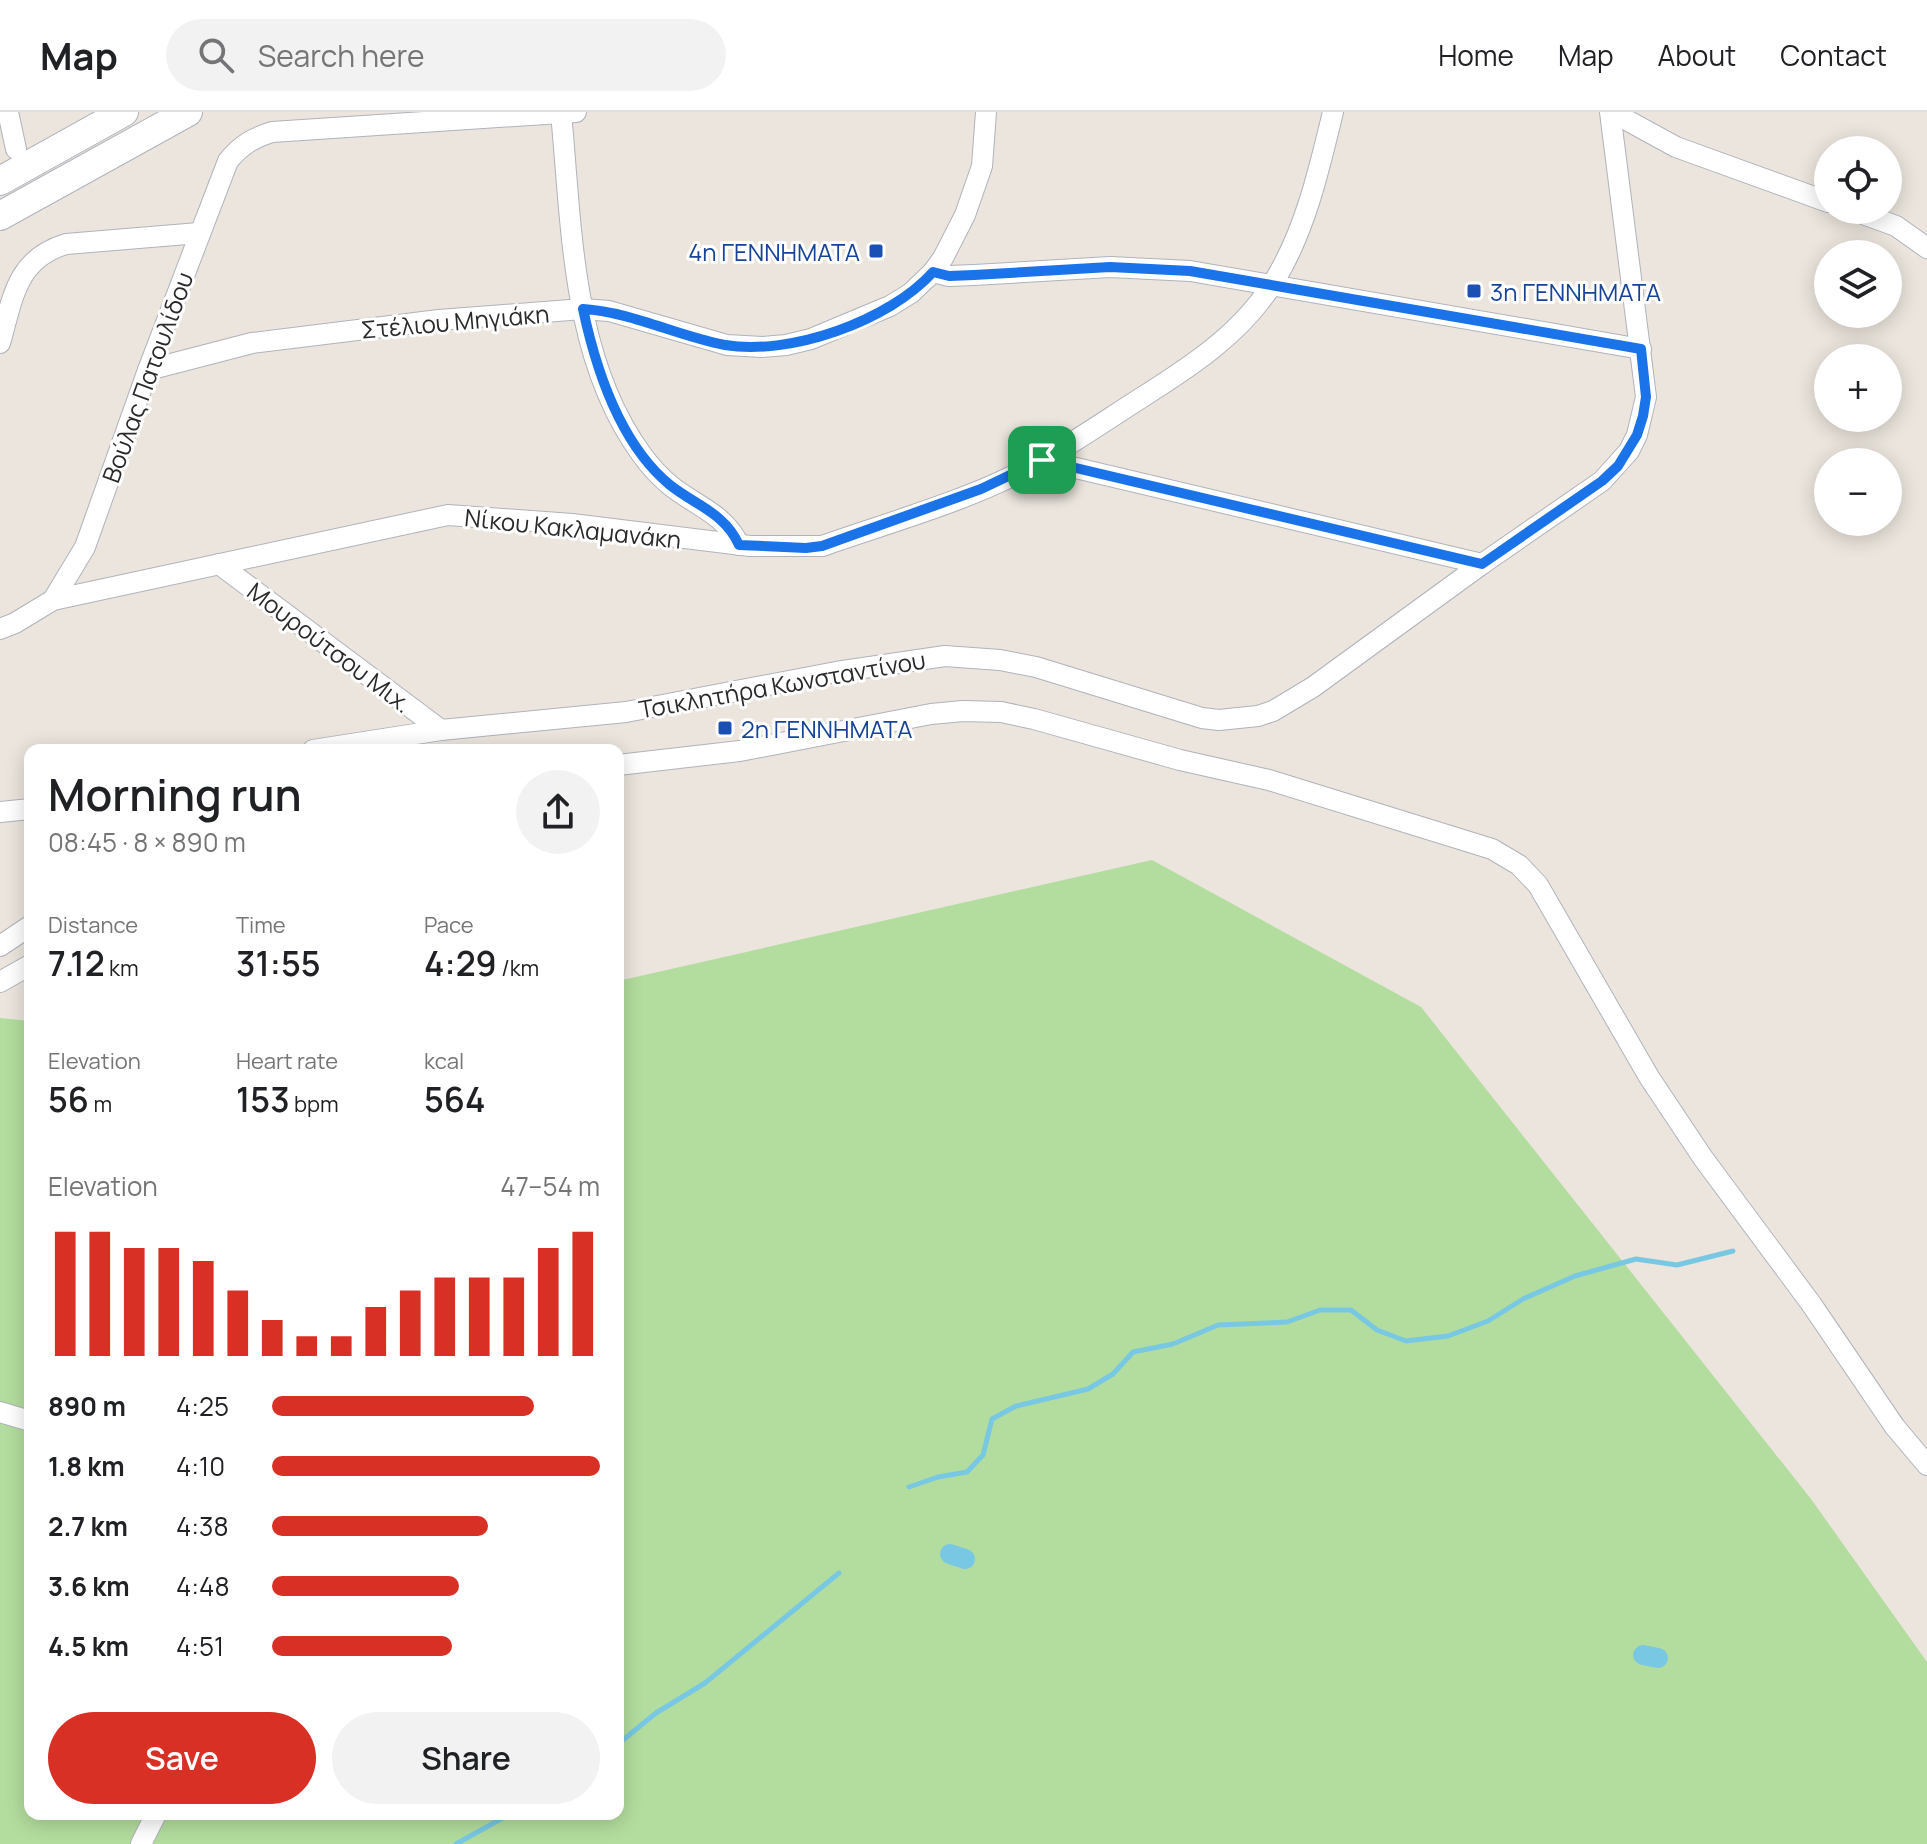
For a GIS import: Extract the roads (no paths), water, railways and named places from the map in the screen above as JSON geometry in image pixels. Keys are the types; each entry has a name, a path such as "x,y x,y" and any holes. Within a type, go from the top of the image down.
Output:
{"main road":[{"path":"0,181 124,112"},
{"path":"0,216 188,112"}],"street":[{"path":"8,112 16,149"},
{"name":"Στέλιου Μηγιάκη","path":"148,370 252,343 439,320 583,309 609,311 727,345 786,345 822,335 880,311 911,293 933,272 965,215 982,166 986,112"},
{"name":"Νίκου Κακλαμανάκη","path":"53,600 448,515 572,524 739,545 806,548 822,546 981,489 1042,460 1207,354 1247,317 1272,285 1295,239 1318,175 1333,112"},
{"path":"1611,112 1676,147 1814,197"},
{"name":"Τσικλητήρα Κωνσταντίνου","path":"351,744 441,730 626,712 836,672 945,656 1000,660 1036,667 1202,718 1242,719 1273,711 1313,687 1602,481 1618,466 1637,435 1646,397 1611,112"},
{"path":"568,113 583,309 605,385 636,446 658,474 672,487 711,510 735,536 739,545"},
{"name":"Βούλας Πατουλίδου","path":"53,600 85,547 199,233 228,161 236,151 257,136 272,132 568,113"},
{"path":"1890,224 1927,248"},
{"path":"0,343 8,288 39,255 66,244 199,233"},
{"path":"933,272 949,276 1110,267 1190,271 1641,349"},
{"path":"1042,460 1482,564"},
{"name":"Μουρούτσου Μιχ.","path":"219,564 441,730"},
{"path":"0,629 53,600"},
{"path":"624,764 740,751 931,714 1001,712 1180,760 1269,780 1492,849 1519,865 1538,885 1649,1077 1695,1146 1812,1305 1895,1427 1927,1465"},
{"path":"0,812 24,810"},
{"path":"0,946 24,930"},
{"path":"0,982 24,968"},
{"path":"0,1412 24,1419"},
{"path":"141,1844 153,1820"}],"waterway":[{"path":"909,1487 938,1477 967,1472 983,1455 992,1419 1016,1406 1088,1389 1113,1374 1133,1352 1173,1344 1218,1325 1287,1322 1320,1310 1351,1310 1377,1330 1406,1341 1448,1336 1488,1321 1523,1299 1575,1276 1636,1259 1677,1265 1733,1251"},
{"path":"950,1554 965,1559"},
{"path":"624,1739 656,1713 705,1683 839,1573"},
{"path":"1643,1655 1658,1658"},
{"path":"456,1844 499,1820"}],"place":[{"name":"4η ΓΕΝΝΗΜΑΤΑ","path":"876,251"},
{"name":"3η ΓΕΝΝΗΜΑΤΑ","path":"1474,291"},
{"name":"2η ΓΕΝΝΗΜΑΤΑ","path":"725,728"}]}
